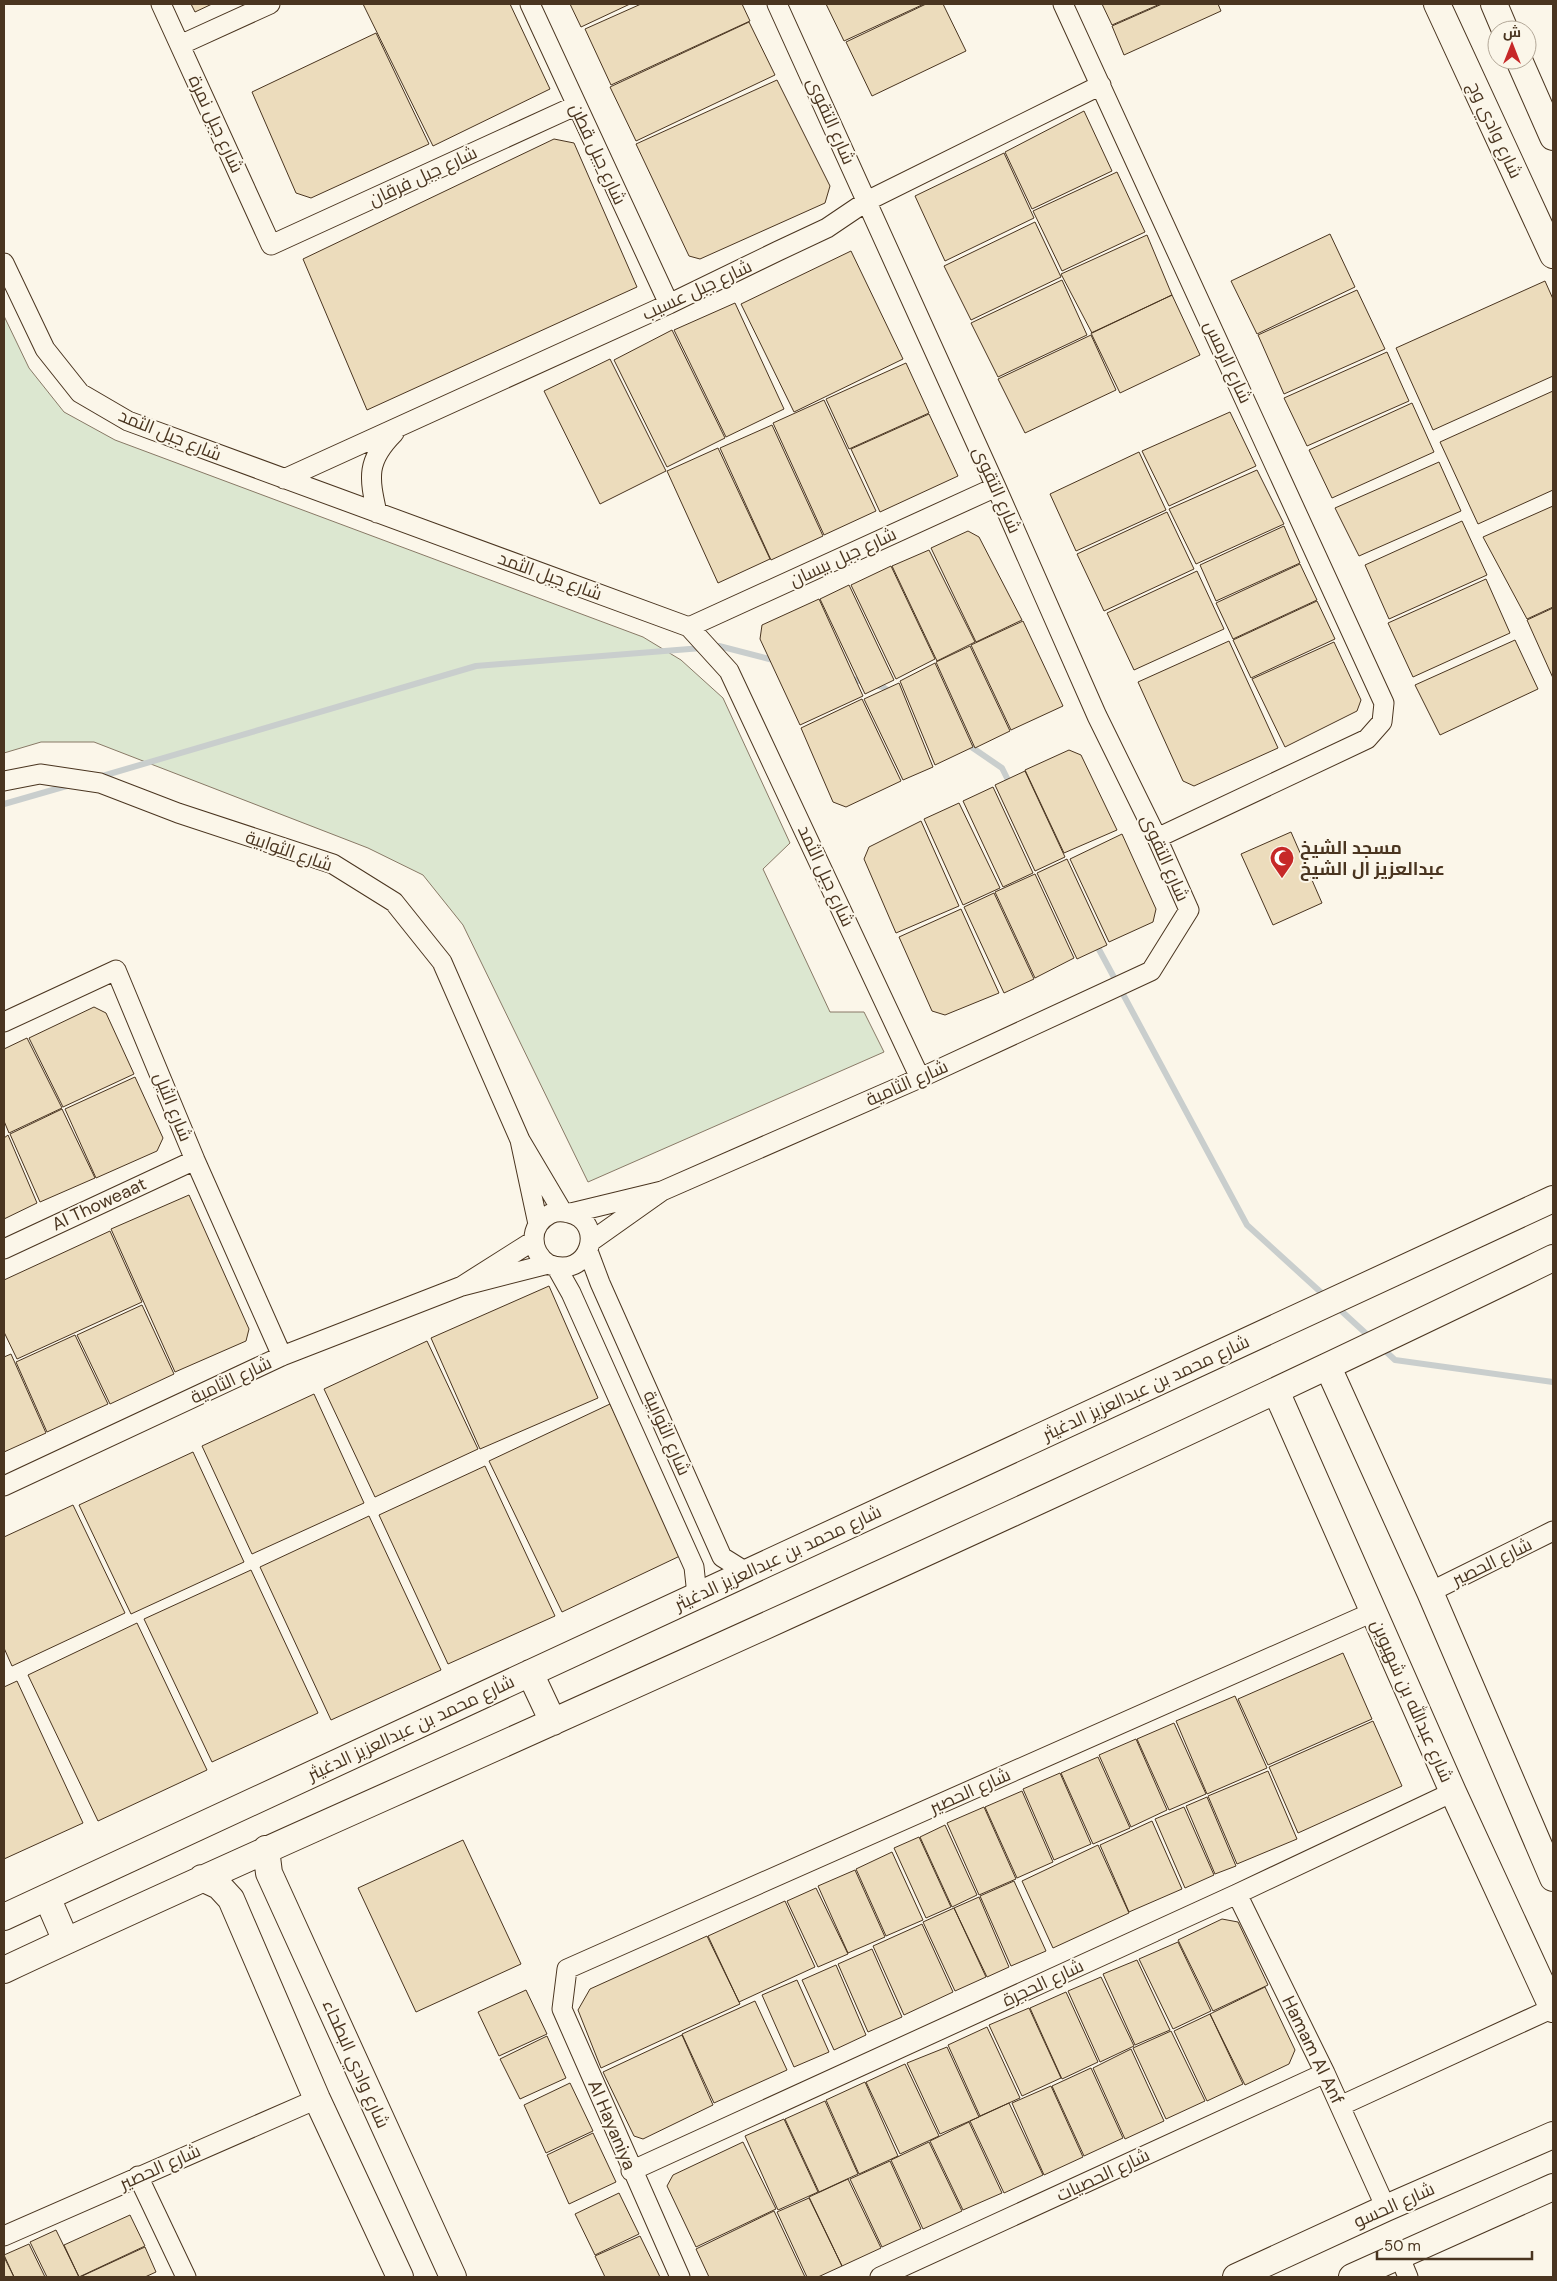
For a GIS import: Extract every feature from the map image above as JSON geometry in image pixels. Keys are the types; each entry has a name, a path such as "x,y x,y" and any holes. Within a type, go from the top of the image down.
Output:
{"street":[{"name":"شارع جبل نمرة","path":"161,4 271,245"},
{"path":"180,45 270,4"},
{"name":"شارع جبل قطن","path":"530,4 575,106 669,304"},
{"name":"شارع التقوى","path":"777,4 996,487 1097,716 1157,838 1189,910 1151,971"},
{"name":"شارع الرمس","path":"1063,4 1102,85 1384,703 1382,722 1367,739 1157,838"},
{"name":"شارع وادي وج","path":"1437,4 1553,255"},
{"path":"1494,4 1501,20"},
{"path":"1523,70 1553,137"},
{"name":"شارع جبل عسيب","path":"284,479 669,304 827,228 867,201 1102,85"},
{"name":"شارع جبل فرقان","path":"271,245 575,106"},
{"name":"شارع جبل الثمد","path":"4,263 45,349 80,393 128,420 689,627 729,670 920,1078"},
{"path":"377,513 370,479 378,448 397,429"},
{"name":"شارع جبل بيسان","path":"689,627 996,487"},
{"name":"شارع الثوابية","path":"4,781 40,774 100,783 178,813 333,864 394,902 442,962 520,1140"},
{"name":"شارع الثيل","path":"4,1022 116,970 195,1160 282,1356"},
{"name":"شارع الثامية","path":"662,1191 920,1078 1151,971"},
{"path":"520,1140 567,1212 586,1224 589,1247"},
{"path":"520,1140 540,1259 552,1266"},
{"name":"Al Thoweaat","path":"4,1249 195,1160"},
{"path":"462,1286 536,1233 553,1213 567,1212 662,1191"},
{"path":"462,1286 552,1266 566,1268 575,1265 583,1260 589,1247 662,1191"},
{"name":"شارع محمد بن عبدالعزيز الدغيثر","path":"4,1917 1553,1199"},
{"name":"شارع الثوابية","path":"589,1247 600,1283 722,1557 746,1572"},
{"path":"4,1970 266,1849 553,1722 1276,1391 1553,1258"},
{"name":"شارع الثوابية","path":"552,1266 571,1293 694,1567 698,1595"},
{"name":"شارع الثامية","path":"4,1486 282,1356 462,1286"},
{"path":"1328,1367 1430,1592 1553,1878"},
{"name":"شارع عبدالله بن شهيوين","path":"1276,1391 1453,1792 1553,2009"},
{"name":"شارع الحصير","path":"1430,1592 1553,1531"},
{"name":"شارع الحصير","path":"567,1969 1373,1612"},
{"path":"530,1673 553,1722"},
{"name":"شارع الحجرة","path":"631,2170 1237,1894 1453,1792"},
{"name":"شارع وادي البطحاء","path":"266,1849 269,1873 453,2277"},
{"path":"202,1878 219,1886 231,1899 317,2099 400,2277"},
{"name":"Hamam Al Anf","path":"1237,1894 1325,2072 1386,2208"},
{"path":"47,1897 66,1941"},
{"name":"Al Hayaniya","path":"567,1969 562,2009 631,2170 680,2277"},
{"path":"1340,2106 1553,2009"},
{"name":"شارع الحصيات","path":"880,2277 1325,2072"},
{"name":"شارع الحصير","path":"4,2236 317,2099"},
{"name":"شارع الحسو","path":"1236,2277 1386,2208 1553,2135"},
{"path":"138,2176 186,2277"},
{"path":"1352,2277 1404,2266 1553,2187"}],"green space":[{"path":"4,316 29,368 64,412 115,440 643,637 681,660 723,698 790,843 763,869 830,1012 864,1012 884,1052 588,1182 463,925 423,875 368,848 94,742 41,742 4,753"}],"building":[{"path":"191,4 212,4 195,12"},
{"path":"363,4 510,4 550,89 433,146"},
{"path":"570,4 630,4 581,27"},
{"path":"641,4 742,4 750,21 611,85 585,29"},
{"path":"826,4 924,4 844,41"},
{"path":"926,4 943,4 966,51 872,96 846,42"},
{"path":"1102,4 1160,4 1112,25"},
{"path":"1162,4 1218,4 1221,11 1124,55 1112,26"},
{"path":"749,22 775,75 636,141 610,87"},
{"path":"376,33 429,144 311,198 296,193 252,92"},
{"path":"777,80 830,186 825,203 700,259 689,256 636,144"},
{"path":"1084,111 1112,171 1032,209 1005,152"},
{"path":"554,139 574,143 637,287 367,410 303,259"},
{"path":"1004,153 1034,218 945,261 915,196"},
{"path":"1117,172 1145,232 1062,271 1033,211"},
{"path":"1035,222 1061,277 971,320 944,266"},
{"path":"1330,234 1355,287 1257,334 1231,281"},
{"path":"1147,235 1172,295 1092,333 1061,274"},
{"path":"851,251 903,359 794,412 741,304"},
{"path":"1062,280 1087,335 998,377 971,323"},
{"path":"1545,281 1553,299 1553,376 1433,430 1396,348"},
{"path":"1357,290 1385,349 1284,394 1258,335"},
{"path":"1172,295 1200,355 1120,393 1091,333"},
{"path":"735,303 784,409 726,437 674,330"},
{"path":"672,330 725,438 667,467 614,360"},
{"path":"1091,335 1116,390 1025,433 998,379"},
{"path":"1387,352 1409,401 1307,446 1284,398"},
{"path":"610,359 666,471 600,504 544,391"},
{"path":"906,363 929,413 849,449 826,399"},
{"path":"1553,391 1553,490 1478,524 1440,442"},
{"path":"824,400 876,511 824,535 773,423"},
{"path":"1412,403 1434,452 1332,498 1309,450"},
{"path":"1230,412 1256,466 1169,506 1142,451"},
{"path":"929,414 958,476 880,512 851,449"},
{"path":"772,425 823,536 771,560 720,448"},
{"path":"718,448 770,559 718,583 667,471"},
{"path":"1139,452 1166,510 1076,551 1050,494"},
{"path":"1439,462 1461,511 1359,556 1335,508"},
{"path":"1257,470 1284,524 1196,564 1169,509"},
{"path":"1553,506 1553,607 1527,619 1483,537"},
{"path":"1167,512 1194,569 1104,611 1077,554"},
{"path":"1462,521 1487,575 1389,619 1365,565"},
{"path":"1284,526 1300,563 1216,601 1200,565"},
{"path":"968,531 979,537 1022,620 976,642 931,548"},
{"path":"929,550 975,642 937,661 892,566"},
{"path":"1300,564 1317,600 1233,639 1216,603"},
{"path":"891,566 935,659 896,679 851,585"},
{"path":"1197,571 1224,629 1134,670 1107,613"},
{"path":"1486,579 1510,633 1413,677 1388,623"},
{"path":"849,585 894,680 865,694 820,599"},
{"path":"819,599 863,696 800,725 760,639 762,625"},
{"path":"1317,601 1335,639 1251,678 1233,640"},
{"path":"1553,608 1553,678 1527,620"},
{"path":"1023,621 1063,706 1011,730 971,645"},
{"path":"1515,640 1538,689 1440,735 1415,685"},
{"path":"1229,641 1278,748 1194,786 1183,781 1138,682"},
{"path":"1334,642 1361,700 1357,711 1285,747 1252,679"},
{"path":"970,646 1010,731 975,748 936,662"},
{"path":"935,663 973,747 935,765 900,681"},
{"path":"899,683 933,767 903,780 864,699"},
{"path":"862,699 901,781 846,807 833,802 801,728"},
{"path":"1069,750 1081,755 1117,830 1064,853 1025,770"},
{"path":"1025,771 1065,857 1035,871 995,785"},
{"path":"993,787 1033,873 1003,887 963,801"},
{"path":"959,803 1000,888 963,905 924,819"},
{"path":"921,821 959,906 896,933 864,859 869,847"},
{"name":"مسجد الشيخ عبدالعزيز ال الشيخ","path":"1291,832 1322,903 1273,925 1241,854"},
{"path":"1122,834 1156,909 1153,922 1109,942 1070,859"},
{"path":"1067,859 1107,945 1077,959 1037,873"},
{"path":"1035,874 1074,958 1035,978 995,892"},
{"path":"994,893 1034,979 1004,993 964,907"},
{"path":"961,909 999,993 945,1015 932,1011 899,937"},
{"path":"94,1007 106,1013 134,1074 63,1107 29,1038"},
{"path":"27,1038 62,1108 9,1133 4,1121 4,1049"},
{"path":"135,1077 163,1138 157,1151 96,1178 65,1109"},
{"path":"62,1109 95,1178 40,1202 10,1134"},
{"path":"8,1135 37,1203 4,1219 4,1138"},
{"path":"189,1195 249,1329 246,1341 175,1372 111,1229"},
{"path":"110,1231 142,1302 17,1359 4,1332 4,1280"},
{"path":"549,1286 598,1398 480,1449 431,1338"},
{"path":"142,1305 174,1374 110,1404 77,1335"},
{"path":"75,1335 108,1404 47,1432 16,1362"},
{"path":"427,1341 478,1449 375,1497 324,1389"},
{"path":"11,1354 46,1433 4,1452 4,1357"},
{"path":"314,1394 364,1503 252,1554 202,1446"},
{"path":"610,1404 682,1555 562,1612 489,1461"},
{"path":"193,1452 244,1562 131,1614 79,1505"},
{"path":"485,1466 555,1616 448,1664 379,1515"},
{"path":"73,1505 125,1613 12,1666 4,1648 4,1537"},
{"path":"369,1516 441,1670 331,1720 260,1567"},
{"path":"251,1570 318,1713 212,1762 144,1619"},
{"path":"137,1623 207,1770 98,1821 28,1675"},
{"path":"1343,1653 1372,1719 1268,1765 1238,1699"},
{"path":"17,1681 83,1823 4,1859 4,1687"},
{"path":"1235,1696 1267,1768 1207,1794 1176,1721"},
{"path":"1373,1721 1402,1786 1298,1833 1269,1767"},
{"path":"1174,1723 1206,1794 1169,1810 1137,1739"},
{"path":"1136,1739 1167,1810 1131,1827 1099,1755"},
{"path":"1098,1757 1130,1828 1093,1844 1061,1773"},
{"path":"1268,1771 1297,1839 1237,1864 1208,1796"},
{"path":"1060,1773 1091,1844 1054,1860 1023,1789"},
{"path":"1022,1791 1053,1862 1017,1878 985,1807"},
{"path":"1207,1797 1236,1866 1215,1874 1186,1806"},
{"path":"984,1807 1016,1879 979,1895 947,1823"},
{"path":"1184,1807 1214,1875 1185,1888 1155,1819"},
{"path":"1152,1821 1182,1889 1129,1912 1100,1845"},
{"path":"945,1825 977,1895 952,1907 920,1837"},
{"path":"919,1837 951,1907 926,1918 894,1848"},
{"path":"463,1840 521,1964 416,2012 358,1888"},
{"path":"1098,1845 1129,1913 1053,1948 1022,1881"},
{"path":"892,1852 923,1920 886,1936 856,1869"},
{"path":"855,1870 885,1937 848,1953 818,1886"},
{"path":"1014,1881 1046,1951 1011,1966 980,1896"},
{"path":"816,1888 848,1954 818,1967 787,1901"},
{"path":"979,1897 1009,1967 987,1977 954,1908"},
{"path":"785,1901 815,1967 739,2002 708,1936"},
{"path":"954,1908 986,1977 955,1991 923,1922"},
{"path":"1222,1919 1238,1922 1268,1985 1213,2011 1178,1940"},
{"path":"922,1924 953,1992 904,2015 873,1946"},
{"path":"707,1936 740,2004 601,2068 578,2010 590,1989"},
{"path":"1178,1942 1211,2011 1173,2029 1139,1959"},
{"path":"872,1949 902,2017 868,2032 838,1964"},
{"path":"1137,1960 1170,2030 1135,2045 1103,1974"},
{"path":"836,1965 866,2035 834,2050 802,1980"},
{"path":"1101,1977 1134,2046 1100,2062 1068,1991"},
{"path":"797,1980 829,2052 794,2067 762,1995"},
{"path":"1265,1987 1295,2050 1289,2064 1245,2085 1210,2014"},
{"path":"526,1990 547,2034 499,2056 478,2012"},
{"path":"1066,1992 1098,2062 1062,2079 1030,2008"},
{"path":"755,2001 787,2070 714,2103 682,2034"},
{"path":"1029,2008 1061,2078 1022,2096 989,2025"},
{"path":"1210,2014 1243,2084 1207,2101 1174,2031"},
{"path":"987,2027 1020,2098 980,2116 948,2045"},
{"path":"1171,2031 1205,2101 1166,2119 1133,2048"},
{"path":"682,2035 713,2105 643,2139 634,2136 603,2072"},
{"path":"547,2036 566,2078 520,2099 500,2059"},
{"path":"947,2047 979,2117 940,2134 907,2063"},
{"path":"1131,2049 1164,2121 1125,2139 1093,2068"},
{"path":"905,2064 939,2136 900,2154 866,2082"},
{"path":"1091,2068 1123,2138 1084,2156 1052,2086"},
{"path":"865,2082 898,2156 859,2174 826,2100"},
{"path":"570,2083 593,2131 546,2153 524,2105"},
{"path":"1051,2086 1083,2157 1044,2175 1012,2103"},
{"path":"825,2101 858,2174 819,2192 785,2119"},
{"path":"1009,2103 1043,2175 1004,2193 970,2121"},
{"path":"784,2119 818,2192 778,2210 745,2136"},
{"path":"969,2122 1002,2193 963,2210 930,2141"},
{"path":"593,2133 616,2182 569,2204 547,2155"},
{"path":"743,2142 776,2209 696,2247 667,2186 673,2175"},
{"path":"929,2142 962,2211 923,2229 891,2160"},
{"path":"890,2161 921,2229 882,2247 850,2179"},
{"path":"848,2179 881,2248 842,2266 809,2197"},
{"path":"619,2193 639,2234 595,2255 575,2214"},
{"path":"809,2198 842,2266 818,2277 807,2277 777,2212"},
{"path":"774,2211 805,2277 709,2277 696,2249"},
{"path":"130,2215 145,2246 79,2277 64,2245"},
{"path":"56,2230 79,2277 47,2277 30,2242"},
{"path":"640,2236 660,2277 605,2277 595,2256"},
{"path":"29,2244 45,2277 14,2277 4,2255"},
{"path":"145,2247 156,2272 145,2277 80,2277"},
{"path":"4,2257 14,2277 4,2277"}],"waterway":[{"path":"712,647 719,646 777,661"},
{"path":"99,777 476,666 702,648"},
{"path":"848,678 883,687 892,693"},
{"path":"967,744 1002,768 1011,786"},
{"path":"4,804 70,785"},
{"path":"1095,942 1247,1225 1326,1297"},
{"path":"1337,1307 1372,1339"},
{"path":"1381,1347 1395,1360 1553,1382"}],"place":[{"name":"مسجد الشيخ عبدالعزيز ال الشيخ","path":"1282,879"}]}
